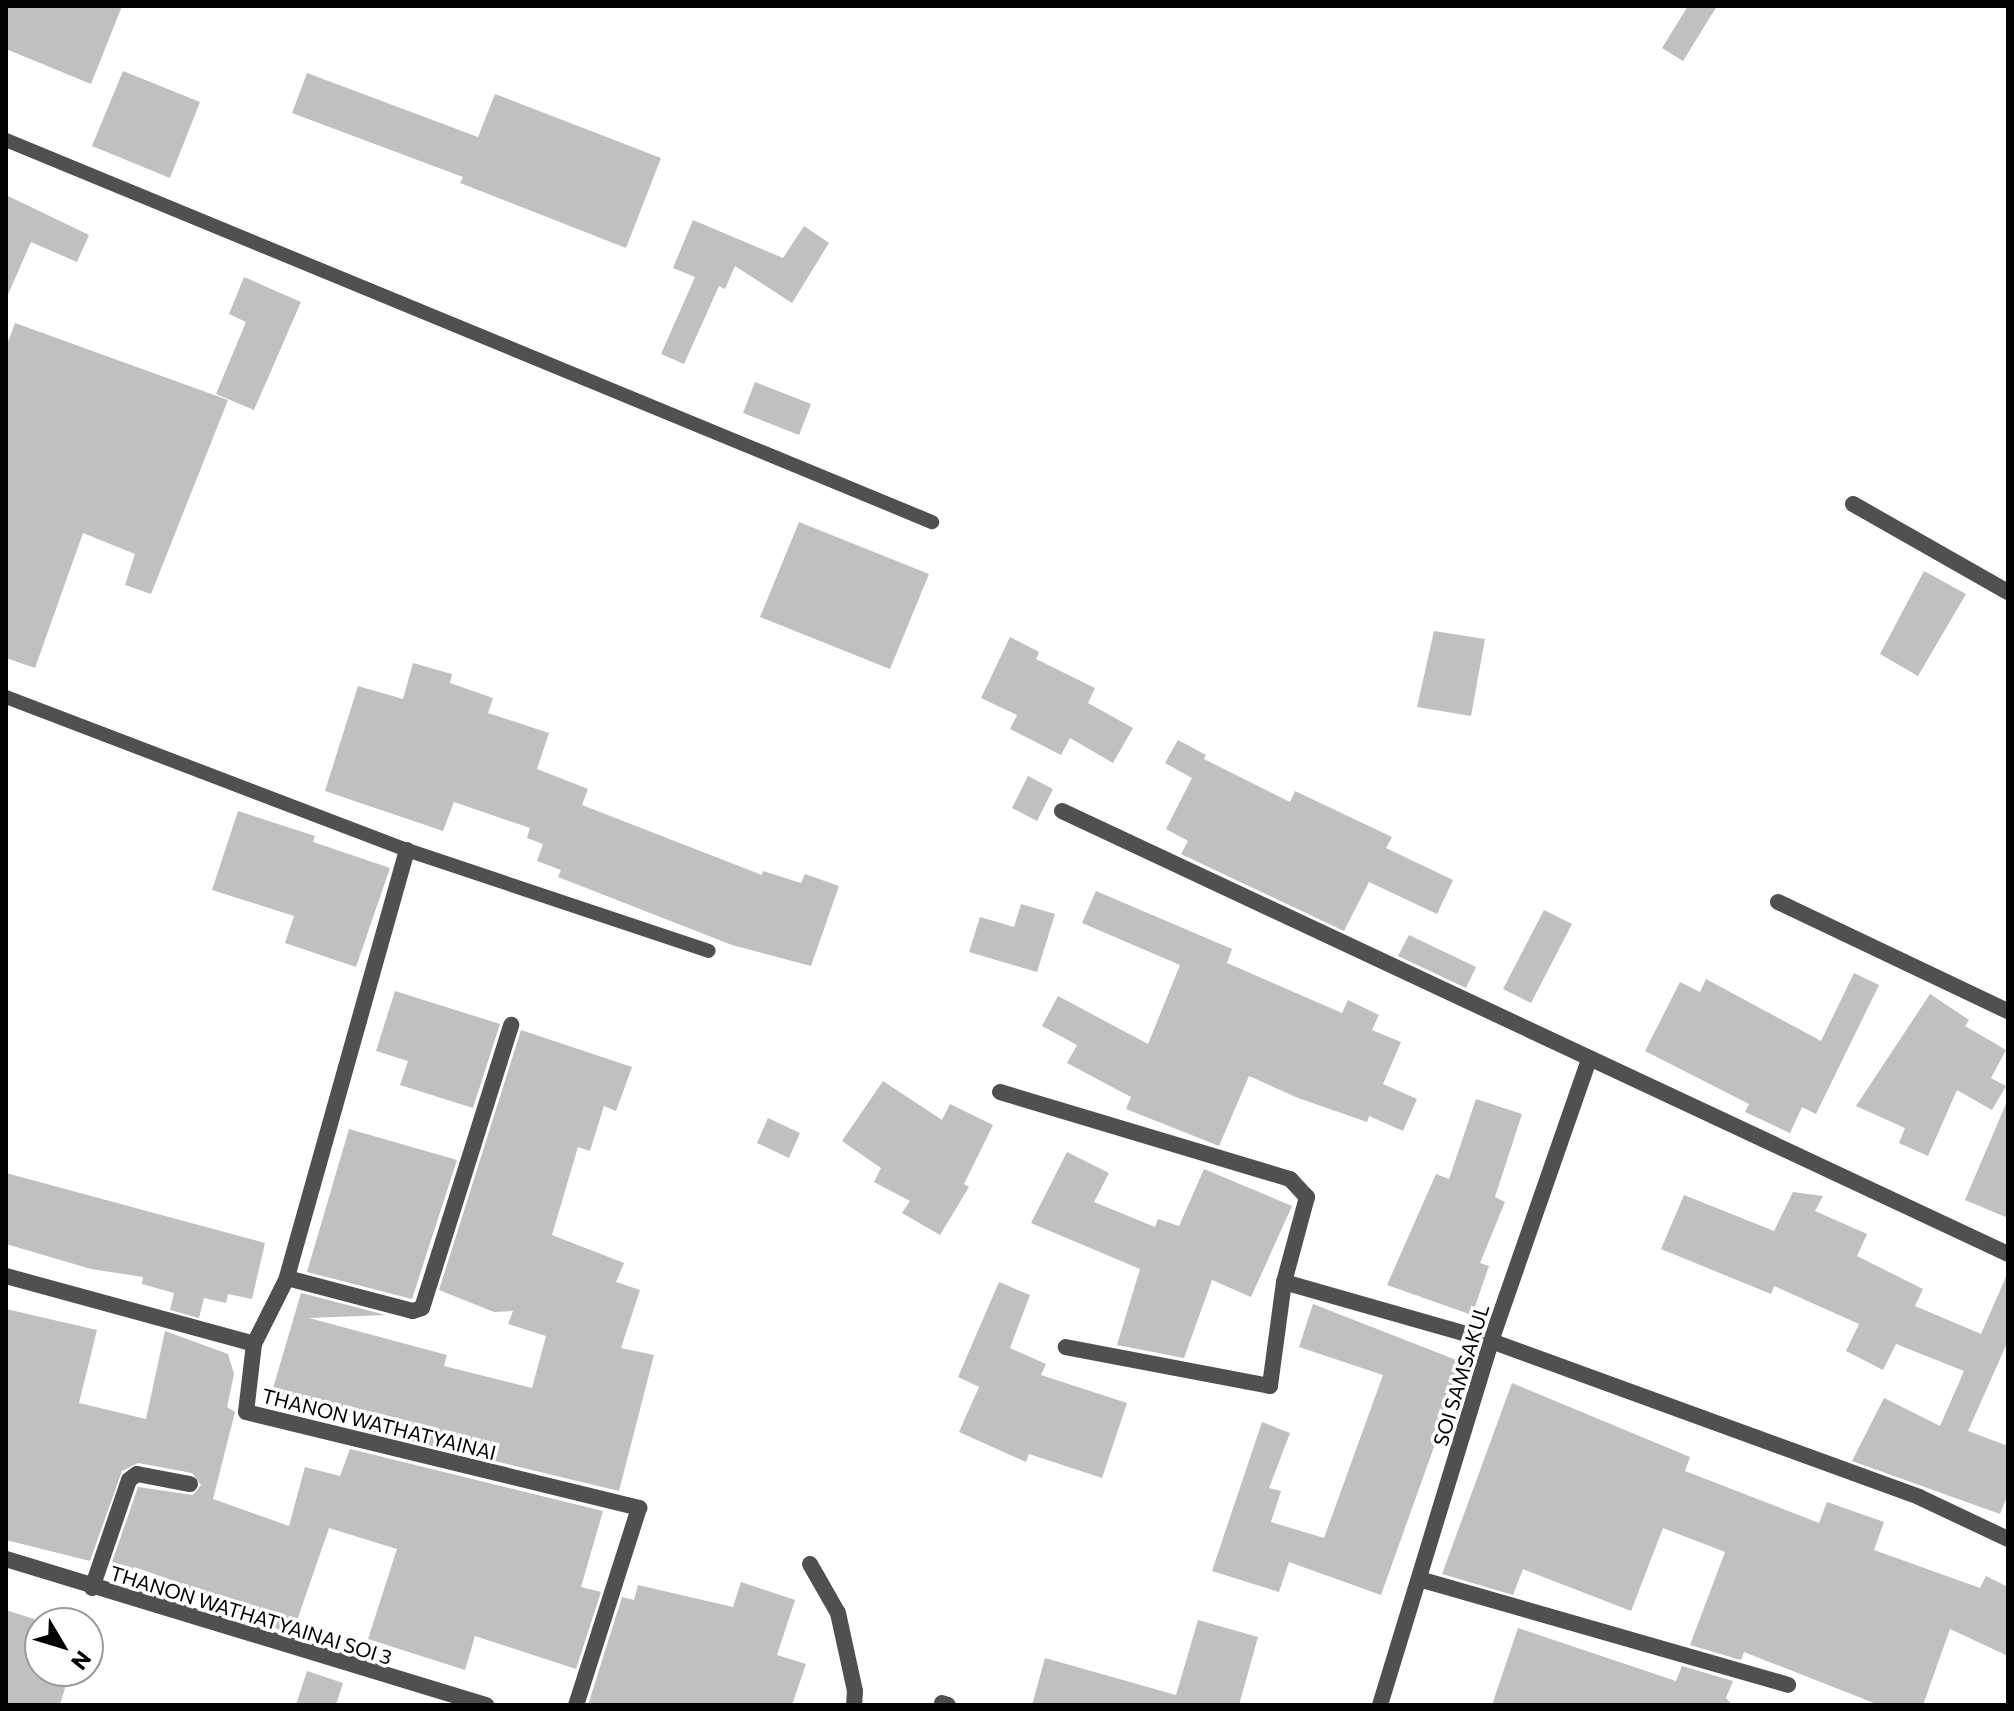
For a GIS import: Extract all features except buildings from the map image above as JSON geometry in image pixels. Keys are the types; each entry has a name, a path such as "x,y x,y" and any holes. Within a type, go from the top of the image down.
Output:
{"street":[{"path":"1853,504 2008,592"},
{"path":"1062,811 2008,1254"},
{"name":"THANON WATHATYAINAI","path":"407,850 287,1278 254,1344 246,1412 639,1508 576,1705"},
{"path":"1778,902 2008,1011"},
{"path":"287,1278 413,1311 422,1308 511,1025"},
{"name":"SOI SAMSAKUL","path":"1380,1705 1491,1341 1589,1060"},
{"path":"1000,1092 1290,1179 1307,1197 1284,1282 1270,1386 1066,1347"},
{"path":"6,1276 254,1344"},
{"path":"1284,1282 1491,1341 1919,1497 2008,1539"},
{"path":"92,1588 129,1480 137,1474 190,1484"},
{"name":"THANON WATHATYAINAI SOI 3","path":"6,1559 92,1588 486,1705"},
{"path":"810,1564 838,1613 855,1691 854,1705"},
{"path":"1419,1579 1788,1685"}],"lane":[{"path":"6,140 932,522"},
{"path":"6,697 407,850 709,951"}]}
